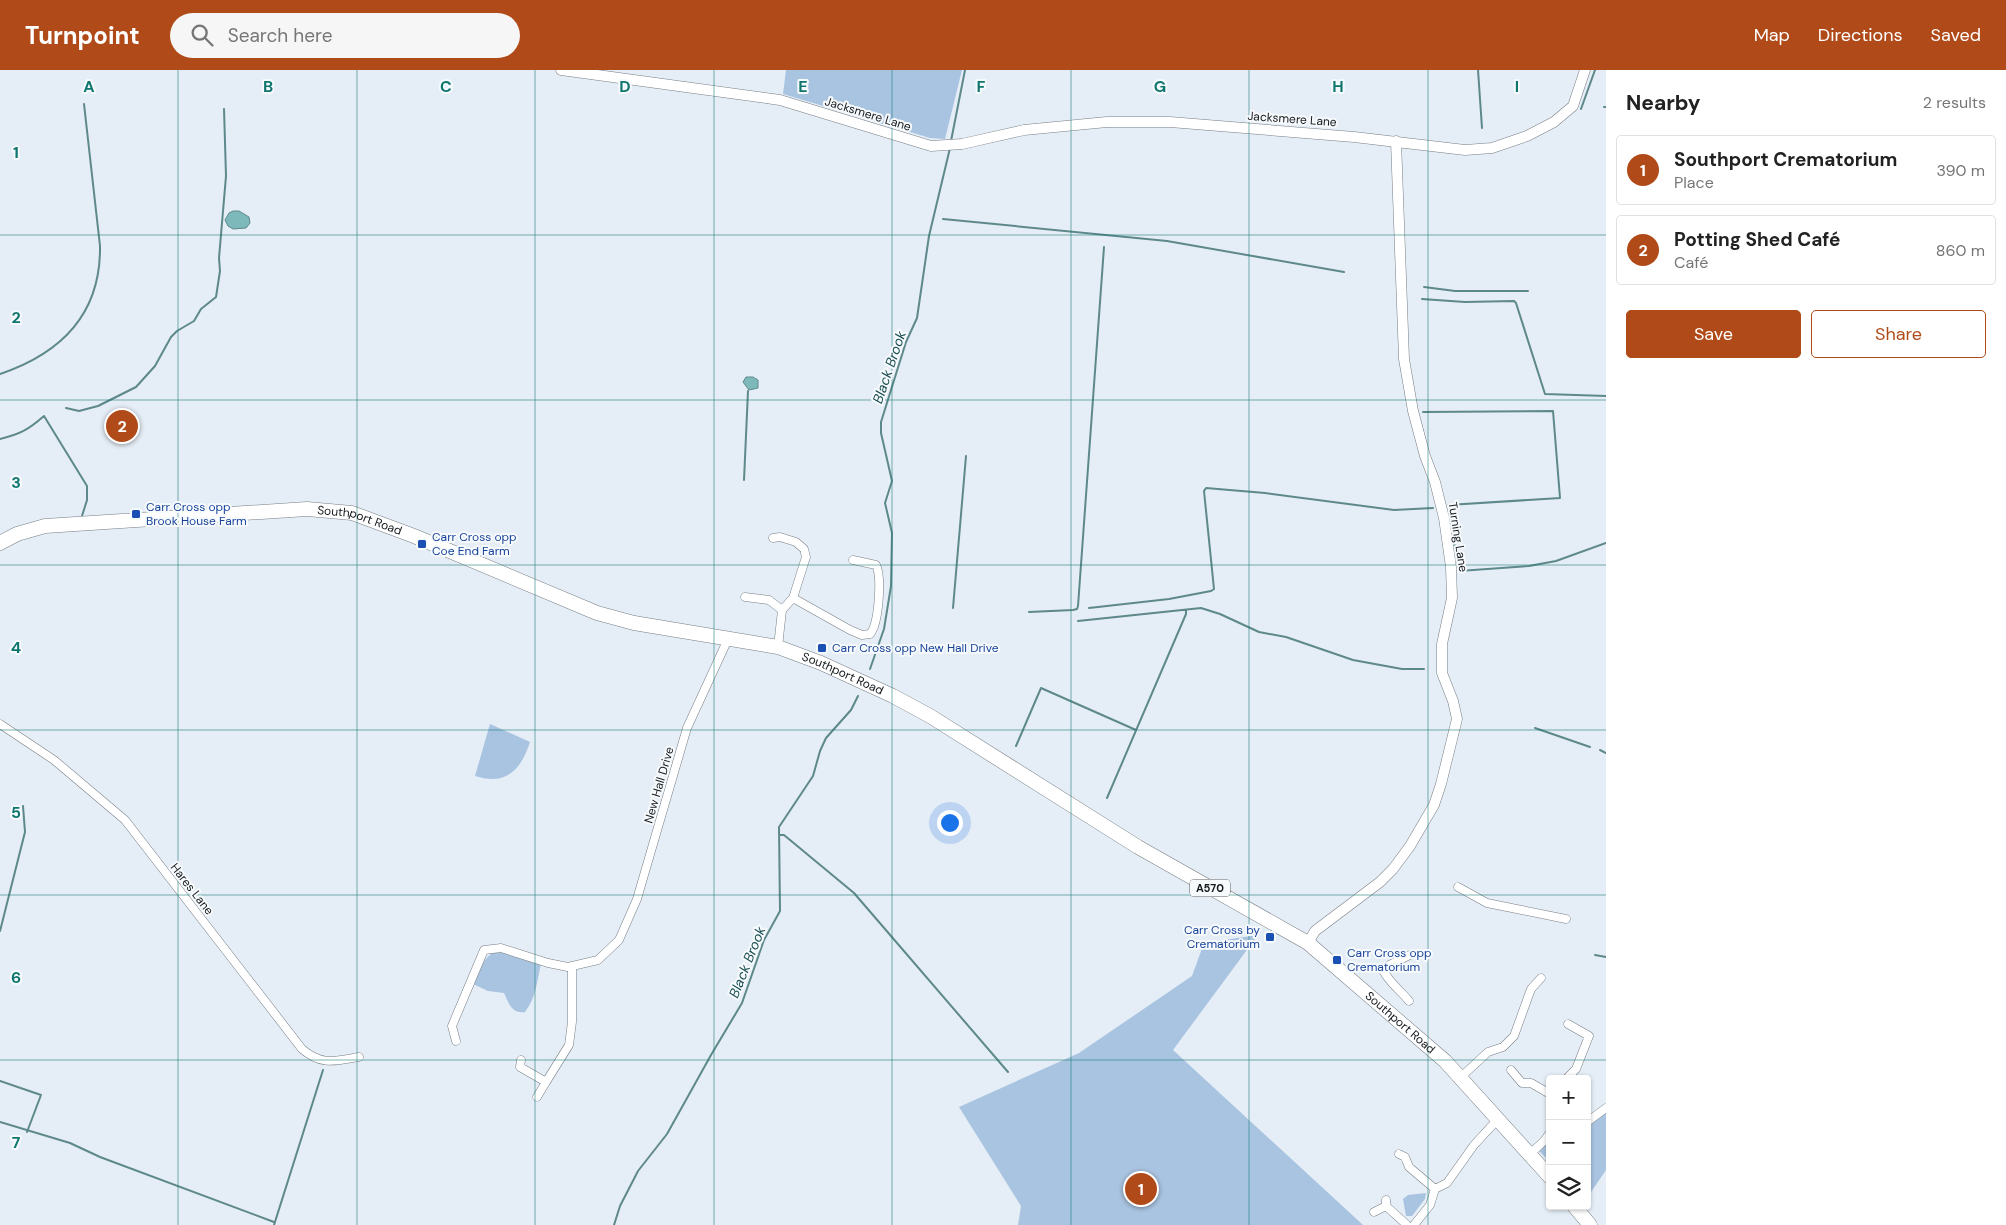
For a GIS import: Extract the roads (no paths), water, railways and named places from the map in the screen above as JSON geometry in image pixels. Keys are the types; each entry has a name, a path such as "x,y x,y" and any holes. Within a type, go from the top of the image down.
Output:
{"highway":[{"name":"Southport Road","path":"0,543 17,534 45,526 307,509 352,512 598,613 634,623 778,647 821,663 893,696 930,716 1138,847 1308,943 1445,1061 1546,1172"},
{"path":"1577,1210 1590,1225"}],"main road":[{"name":"Jacksmere Lane","path":"560,70 780,100 931,146 962,144 1024,130 1107,122 1170,122 1396,141 1465,150 1492,148 1528,136 1554,122 1573,106 1585,70"},
{"name":"Turning Lane","path":"1308,943 1315,930 1380,882 1393,869 1423,826 1434,805 1441,784 1457,719 1453,701 1442,673 1442,644 1452,598 1451,567 1444,518 1413,411 1404,359 1396,141"}],"street":[{"path":"773,538 780,537 796,542 804,548 806,557 793,598 782,610 778,647"},
{"path":"793,598 850,630 862,635 870,634 874,630 878,607 879,572 876,565 853,560"},
{"path":"745,597 769,600 782,610"},
{"name":"New Hall Drive","path":"568,967 598,960 619,940 637,899 687,728 728,639"},
{"name":"Hares Lane","path":"0,724 54,760 125,820 302,1049 325,1062 359,1057"},
{"path":"1458,887 1487,904 1566,919"},
{"path":"456,1041 452,1026 484,950 502,948 548,964 572,966 573,998 569,1044 537,1097"},
{"path":"1409,1001 1388,979 1384,972 1399,956 1410,955"},
{"path":"1460,1077 1488,1052 1503,1047 1514,1036 1531,989 1541,978"},
{"path":"1568,1024 1589,1036 1576,1069 1570,1075"},
{"path":"521,1060 520,1068 546,1082"},
{"path":"1511,1070 1522,1083 1530,1083 1546,1092"},
{"path":"1590,1120 1606,1108"},
{"path":"1414,1225 1430,1205 1435,1189 1447,1183 1474,1145 1498,1118"},
{"path":"1530,1154 1546,1138"},
{"path":"1400,1154 1405,1157 1409,1166 1435,1189"},
{"path":"1374,1212 1386,1203 1406,1225"}],"waterway":[{"name":"Black Brook","path":"951,141 965,70"},
{"path":"1478,70 1482,128"},
{"path":"1581,109 1595,70"},
{"path":"0,374 42,355 59,342 74,328 94,292 99,270 100,246 84,104"},
{"path":"66,408 79,411 98,406 136,387 155,366 171,337 194,321 201,309 216,297 220,271 219,258 226,176 224,109"},
{"name":"Black Brook","path":"870,669 884,629 891,586 892,533 885,503 892,481 881,433 881,422 906,342 917,318 929,236 950,148"},
{"path":"943,219 1167,241 1344,272"},
{"path":"1029,612 1073,610 1077,609 1078,606 1104,247"},
{"path":"1424,287 1455,291 1528,291"},
{"path":"1422,299 1465,302 1514,301 1545,394 1606,396"},
{"path":"744,480 748,391"},
{"path":"1423,412 1553,411 1560,498 1448,505"},
{"path":"0,439 23,431 44,416 87,486 87,500 82,516"},
{"path":"953,608 966,456"},
{"path":"1089,608 1169,599 1214,589 1204,491 1206,488 1265,493 1394,510 1433,508"},
{"path":"1449,513 1459,571 1529,566 1556,561 1606,543"},
{"path":"1078,621 1201,608 1220,614 1259,632 1286,637 1353,660 1402,669 1424,669"},
{"path":"1107,798 1186,614 1186,610"},
{"path":"1016,746 1041,688 1136,730"},
{"name":"Black Brook","path":"614,1225 620,1206 638,1171 667,1134 742,1003 764,940 780,911 779,827 813,776 826,738 851,710 858,696"},
{"path":"1535,728 1590,747"},
{"path":"1600,750 1606,753"},
{"path":"0,931 25,832 23,806"},
{"path":"779,835 784,835 854,893 1008,1072"},
{"path":"1595,955 1606,957"},
{"path":"274,1225 323,1070"},
{"path":"0,1081 41,1095 27,1132"},
{"path":"0,1122 70,1143 100,1157 274,1222"}],"place":[{"name":"Potting Shed Café","path":"122,426"},
{"name":"Carr Cross opp Brook House Farm","path":"136,514"},
{"name":"Carr Cross opp Coe End Farm","path":"422,544"},
{"name":"Carr Cross opp New Hall Drive","path":"822,648"},
{"name":"Carr Cross by Crematorium","path":"1270,937"},
{"name":"Carr Cross opp Crematorium","path":"1337,960"},
{"name":"Southport Crematorium","path":"1141,1189"}]}
